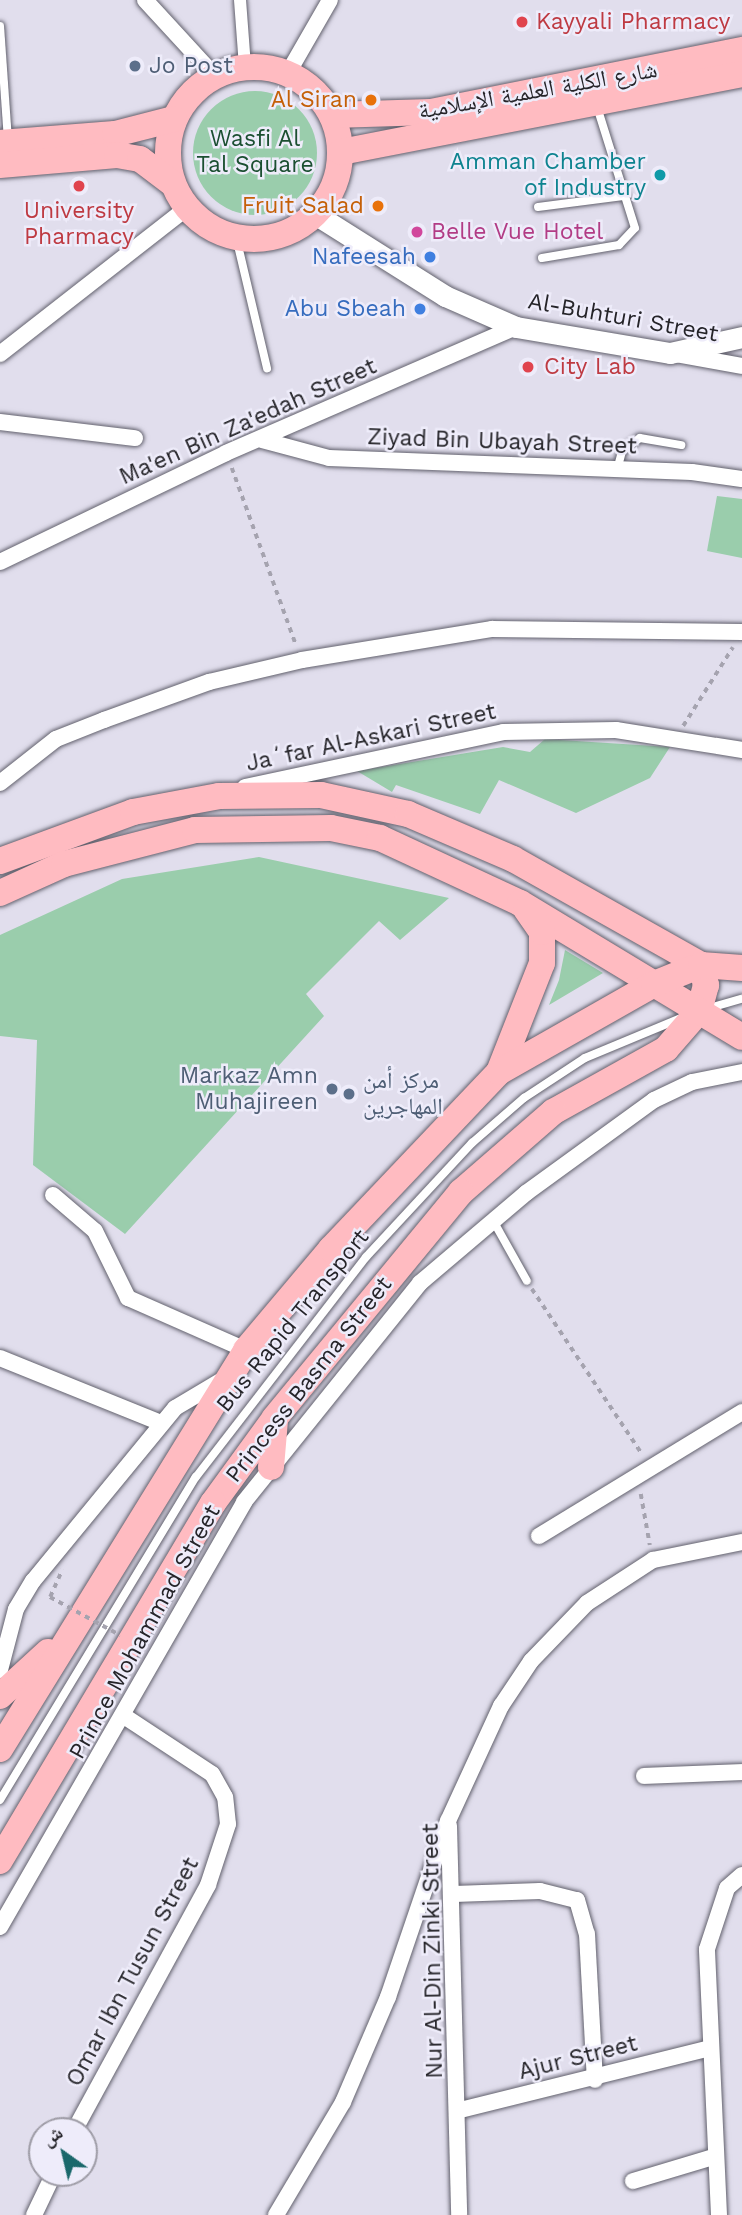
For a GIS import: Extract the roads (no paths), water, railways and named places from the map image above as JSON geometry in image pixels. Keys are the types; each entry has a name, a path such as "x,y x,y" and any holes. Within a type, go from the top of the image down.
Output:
{"main road":[{"name":"شارع الكلية العلمية الإسلامية","path":"332,115 431,112 742,50"},
{"path":"3,150 115,134 174,119 215,76 245,67 288,73 314,90 332,115 341,152 338,175 315,214 278,236 236,237 187,208 173,184 168,151 174,119"},
{"name":"شارع الكلية العلمية الإسلامية","path":"341,152 742,74"},
{"path":"3,150 117,155 140,159 173,184"},
{"path":"0,862 132,812 219,796 321,795 408,814 513,859 704,975"},
{"path":"0,893 64,864 195,830 270,824 380,838 520,902 742,1037"},
{"path":"499,1072 543,954 542,932 520,902"},
{"path":"0,1749 246,1350 331,1249 499,1072 654,984 742,968"},
{"name":"Princess Basma Street","path":"0,1861 213,1503 275,1418 461,1192 553,1112 666,1049 699,1011 704,975"},
{"path":"271,1467 275,1418"},
{"path":"0,1696 70,1632"}],"street":[{"path":"145,0 215,76"},
{"path":"240,0 245,67"},
{"path":"288,73 330,0"},
{"path":"0,354 187,208"},
{"name":"Al-Buhturi Street","path":"315,214 445,296 516,327 742,366"},
{"name":"Ma'en Bin Za'edah Street","path":"0,562 226,453 262,440 516,327"},
{"path":"670,352 742,337"},
{"path":"0,422 135,438"},
{"name":"Ziyad Bin Ubayah Street","path":"262,440 329,458 617,470 742,480"},
{"path":"0,783 36,751 104,720 209,682 302,660 492,629 742,633"},
{"name":"Jaʻfar Al-Askari Street","path":"219,796 302,772 503,732 581,729 676,736 742,750"},
{"name":"Prince Mohammad Street","path":"0,1927 124,1716 221,1539 271,1467 420,1283 654,1100 692,1082 742,1072"},
{"path":"53,1195 95,1231 128,1298 246,1350"},
{"path":"0,1358 161,1423"},
{"path":"0,1670 5,1643 33,1581 161,1423 195,1392 229,1376"},
{"path":"539,1536 742,1412"},
{"name":"Nur Al-Din Zinki Street","path":"459,2215 460,2110 454,1894 448,1821 501,1706 531,1661 587,1603 653,1560 742,1542"},
{"name":"Omar Ibn Tusun Street","path":"82,2117 208,1885 228,1824 225,1797 212,1774 124,1716"},
{"path":"644,1776 742,1772"},
{"path":"276,2215 343,2102 388,1997 448,1821"},
{"path":"719,2215 707,2049 707,1949 727,1888 742,1874"},
{"path":"454,1894 540,1891 577,1900 587,1934 594,2080"},
{"name":"Ajur Street","path":"460,2110 594,2080 707,2049"},
{"path":"633,2181 713,2157"},
{"path":"34,2215 47,2187"}],"lane":[{"path":"0,26 3,150"},
{"path":"542,258 619,245 635,228 623,197 597,104"},
{"path":"538,207 623,197"},
{"path":"236,237 268,368"},
{"path":"617,470 622,451 640,438 681,445"},
{"name":"Bus Rapid Transport","path":"0,1800 196,1477 366,1257 472,1143 523,1098 585,1058 699,1011 742,999"},
{"path":"495,1224 527,1281"}],"place":[{"name":"Kayyali Pharmacy","path":"522,22"},
{"name":"Jo Post","path":"135,66"},
{"name":"Al Siran","path":"371,100"},
{"name":"Amman Chamber of Industry","path":"660,175"},
{"name":"University Pharmacy","path":"79,186"},
{"name":"Fruit Salad","path":"378,206"},
{"name":"Belle Vue Hotel","path":"417,232"},
{"name":"Nafeesah","path":"430,257"},
{"name":"Abu Sbeah","path":"420,309"},
{"name":"City Lab","path":"528,367"},
{"name":"Markaz Amn Muhajireen","path":"332,1089"},
{"name":"مركز أمن المهاجرين","path":"349,1094"}],"park label":[{"name":"Wasfi Al Tal Square","path":"255,152"}]}
